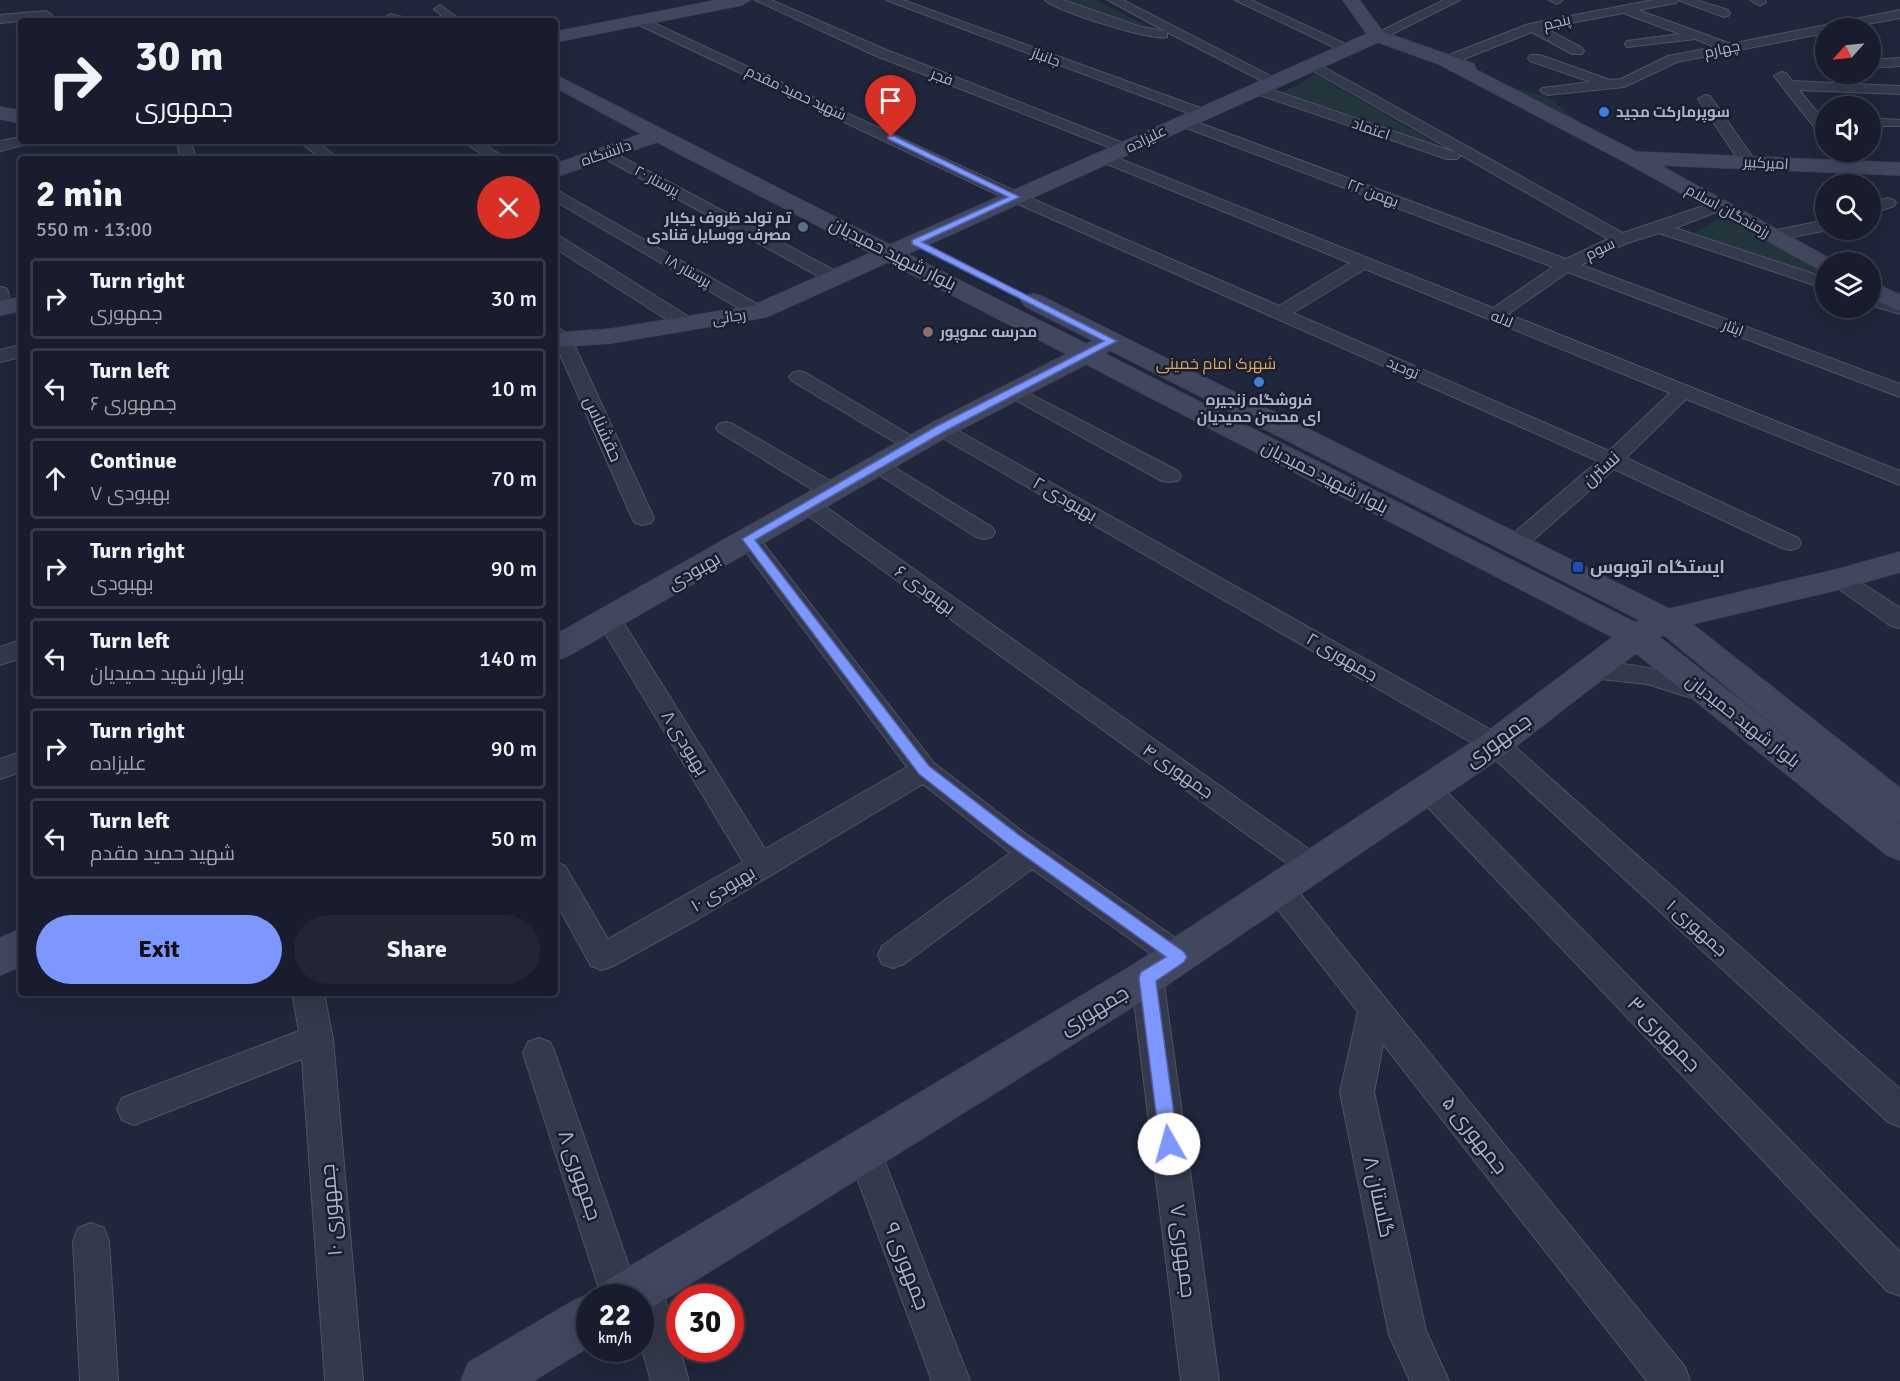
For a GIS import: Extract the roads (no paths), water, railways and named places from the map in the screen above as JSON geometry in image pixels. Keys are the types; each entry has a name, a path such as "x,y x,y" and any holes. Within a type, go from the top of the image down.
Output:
{"street":[{"path":"46,18 47,0"},
{"path":"558,27 716,0"},
{"path":"558,36 742,0"},
{"name":"فجر","path":"761,0 879,52 1126,148"},
{"name":"جانباز","path":"892,0 1201,113"},
{"path":"1051,0 1139,31 1184,36"},
{"name":"اعتماد","path":"1114,0 1184,36 1264,85 1452,156 1487,163"},
{"path":"1241,0 1349,49"},
{"path":"1351,0 1377,36 1454,0"},
{"path":"1607,0 1627,10 1728,47"},
{"name":"پنجم","path":"1446,61 1533,27 1672,0"},
{"path":"1684,0 1724,13"},
{"path":"440,9 452,18"},
{"name":"چهارم","path":"1878,18 1900,14"},
{"path":"0,19 18,19"},
{"name":"شهید حمید مقدم","path":"641,21 1015,197"},
{"path":"1533,27 1577,51"},
{"path":"1881,27 1888,30"},
{"name":"چهارم","path":"1547,91 1624,83 1673,59 1815,30"},
{"path":"1632,44 1696,35"},
{"name":"علیزاده","path":"903,247 1377,36"},
{"name":"رزمندگان اسلام","path":"1377,36 1446,61 1547,91 1632,158"},
{"path":"1671,50 1688,56"},
{"path":"1535,58 1613,84"},
{"name":"رزمندگان اسلام","path":"1446,61 1632,158 1815,258"},
{"path":"1881,63 1900,62"},
{"name":"اعتماد","path":"1313,65 1621,239"},
{"name":"بلوار شهید حمیدیان","path":"558,66 733,163 903,247 1112,341 1515,544 1651,628 1900,808"},
{"path":"1777,71 1815,114"},
{"name":"بلوار شهید حمیدیان","path":"558,82 658,135 733,163"},
{"path":"1788,85 1898,90"},
{"path":"1705,99 1748,162"},
{"path":"0,113 18,116"},
{"name":"۲۲ بهمن","path":"1181,122 1566,266"},
{"path":"1881,122 1895,123"},
{"name":"دانشگاه","path":"558,170 658,135"},
{"path":"0,146 18,142"},
{"path":"310,144 327,156"},
{"path":"475,144 493,156"},
{"name":"پرستار ۲۰","path":"605,153 835,278"},
{"name":"لاله","path":"1105,158 1900,479"},
{"name":"امیرکبیر","path":"1632,158 1897,171"},
{"path":"1848,162 1852,167"},
{"name":"پرستار ۱۸","path":"558,196 758,312"},
{"name":"توحید","path":"1015,197 1612,460 1790,543"},
{"path":"1881,205 1888,203"},
{"name":"سوم","path":"1494,316 1566,266 1621,239 1659,228 1718,206"},
{"path":"1773,236 1815,227"},
{"path":"1659,228 1815,280"},
{"path":"558,243 687,324"},
{"name":"بلوار شهید حمیدیان","path":"903,247 1086,354 1334,482 1651,628 1714,698 1900,845"},
{"name":"رجائی","path":"558,338 611,336 758,312 903,247"},
{"path":"1279,314 1363,263"},
{"name":"ایثار","path":"1566,266 1900,391"},
{"path":"0,292 0,308 18,305"},
{"path":"1881,294 1900,304"},
{"path":"1881,303 1900,309"},
{"name":"حقشناس","path":"558,338 643,518"},
{"name":"بهبودی","path":"558,647 941,429 1112,341"},
{"path":"0,357 18,352"},
{"path":"799,377 913,445"},
{"name":"نسترن","path":"1515,544 1612,460 1683,391"},
{"path":"1015,392 1170,476"},
{"name":"بهبودی ۶","path":"726,428 819,498 1042,675"},
{"name":"بهبودی ۲","path":"941,429 1190,570"},
{"path":"1334,482 1355,464"},
{"path":"877,465 984,532"},
{"path":"748,539 924,770 1032,853 1163,967"},
{"name":"جمهوری","path":"644,1284 1163,967 1495,744 1651,628 1900,562"},
{"name":"جمهوری ۲","path":"1190,570 1495,744"},
{"path":"1840,579 1900,620"},
{"name":"بهبودی ۸","path":"609,620 760,867"},
{"path":"0,656 18,651"},
{"path":"1591,672 1637,673 1678,682 1714,698"},
{"name":"جمهوری ۴","path":"1042,675 1313,867"},
{"name":"جمهوری ۱","path":"1495,744 1900,1111"},
{"path":"0,769 18,763"},
{"name":"بهبودی ۱۰","path":"558,879 602,957 924,770"},
{"name":"جمهوری ۳","path":"1428,790 1900,1278"},
{"path":"893,955 1032,853"},
{"name":"جمهوری ۵","path":"1279,889 1671,1381"},
{"path":"0,958 18,948"},
{"name":"جمهوری ۷","path":"1163,967 1200,1381"},
{"name":"جمهوری ۱۰","path":"309,996 317,1039 344,1381"},
{"name":"گلستان ۸","path":"1375,1008 1357,1092 1408,1335 1431,1381"},
{"path":"134,1110 317,1039"},
{"name":"جمهوری ۸","path":"539,1053 626,1284"},
{"name":"جمهوری ۹","path":"864,1151 951,1381"},
{"path":"91,1241 99,1381"},
{"path":"486,1381 576,1326"},
{"name":"جمهوری ۸","path":"654,1347 670,1381"}],"place":[{"name":"سوپرمارکت مجید","path":"1604,112"},
{"name":"تم تولد ظروف یکبار مصرف ووسایل قنادی","path":"803,227"},
{"name":"مدرسه عموپور","path":"928,332"},
{"name":"فروشگاه زنجیره ای محسن حمیدیان","path":"1259,382"},
{"name":"ایستگاه اتوبوس","path":"1578,567"}],"district":[{"name":"شهرک امام خمینی","path":"1216,364"}]}
